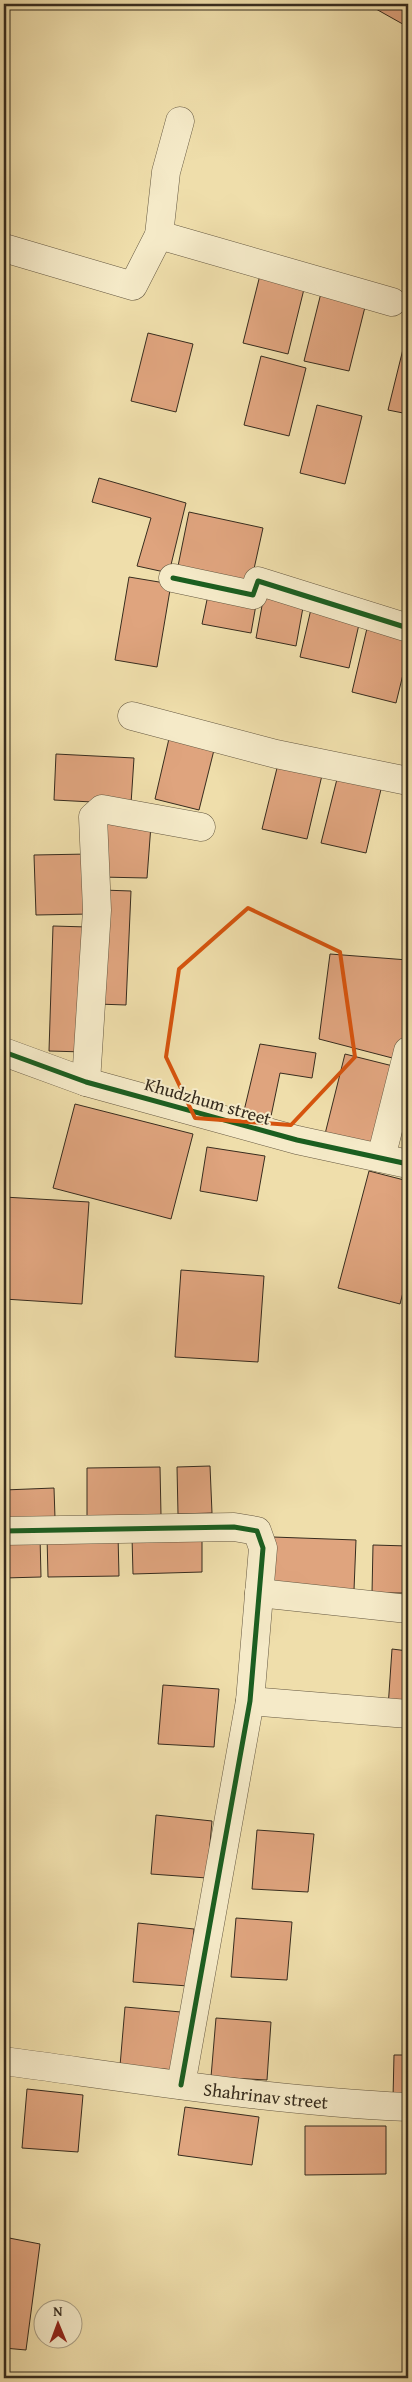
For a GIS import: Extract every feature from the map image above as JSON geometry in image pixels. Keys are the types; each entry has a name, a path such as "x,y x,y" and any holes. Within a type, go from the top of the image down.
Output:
{"street":[{"path":"4,248 133,286 159,235 166,172 180,121"},
{"path":"159,235 392,302"},
{"path":"173,578 252,595 258,581 408,628"},
{"path":"132,716 276,754 408,780"},
{"path":"86,1082 97,910 93,817 102,809 201,827"},
{"path":"381,1158 408,1051"},
{"name":"Khudzhum street","path":"4,1052 86,1082 297,1140 408,1164"},
{"path":"4,1532 234,1527 257,1531 264,1548 250,1701 181,2085"},
{"path":"260,1593 408,1609"},
{"path":"250,1701 408,1714"},
{"name":"Shahrinav street","path":"4,2061 181,2085 408,2107"}],"highlighted area":[{"path":"248,908 340,952 355,1057 291,1125 195,1118 166,1057 179,969"}],"building":[{"path":"379,4 408,4 408,27 376,9"},
{"path":"260,275 305,285 288,354 243,343"},
{"path":"321,293 366,303 349,371 304,361"},
{"path":"148,333 193,344 176,412 131,401"},
{"path":"405,341 408,342 408,414 388,410"},
{"path":"261,356 306,368 289,436 244,425"},
{"path":"317,405 362,416 345,484 300,473"},
{"path":"99,478 186,503 169,573 137,566 151,518 92,502"},
{"path":"189,512 263,528 250,587 177,571"},
{"path":"129,577 171,584 157,667 115,660"},
{"path":"209,590 257,599 251,633 202,624"},
{"path":"264,595 304,602 296,646 256,638"},
{"path":"311,609 360,620 349,668 300,657"},
{"path":"368,624 408,634 408,654 396,703 352,692"},
{"path":"171,730 216,742 199,810 155,799"},
{"path":"56,754 134,758 131,804 54,800"},
{"path":"279,760 323,771 307,839 262,829"},
{"path":"338,775 382,785 366,853 321,843"},
{"path":"100,816 151,825 147,878 100,877"},
{"path":"89,854 90,914 36,915 34,855"},
{"path":"102,890 131,891 126,1005 97,1004"},
{"path":"53,926 88,927 84,1052 49,1051"},
{"path":"330,954 408,960 408,1021 400,1060 319,1039"},
{"path":"260,1044 316,1053 312,1078 280,1073 270,1121 243,1115"},
{"path":"345,1054 397,1067 378,1146 325,1134"},
{"path":"75,1104 193,1134 171,1219 53,1188"},
{"path":"408,1129 408,1155 402,1154"},
{"path":"207,1147 265,1156 257,1201 200,1191"},
{"path":"369,1171 408,1181 408,1273 400,1304 338,1288"},
{"path":"4,1197 89,1202 82,1304 4,1299"},
{"path":"181,1270 264,1276 258,1362 175,1357"},
{"path":"210,1466 212,1513 178,1514 177,1467"},
{"path":"160,1467 161,1515 87,1516 87,1468"},
{"path":"54,1488 55,1518 4,1520 4,1490"},
{"path":"118,1535 119,1576 48,1577 47,1536"},
{"path":"202,1535 202,1572 133,1574 132,1537"},
{"path":"4,1536 40,1536 41,1577 4,1578"},
{"path":"273,1537 356,1540 354,1590 271,1587"},
{"path":"373,1545 408,1546 408,1593 372,1593"},
{"path":"392,1649 408,1651 408,1710 388,1708"},
{"path":"163,1685 219,1689 214,1747 158,1744"},
{"path":"156,1815 212,1821 207,1878 151,1874"},
{"path":"257,1830 314,1834 308,1892 252,1889"},
{"path":"236,1918 292,1922 287,1980 231,1977"},
{"path":"138,1923 194,1929 188,1986 133,1982"},
{"path":"125,2007 181,2012 176,2070 120,2066"},
{"path":"216,2018 271,2022 267,2080 211,2077"},
{"path":"394,2055 408,2055 408,2098 393,2098"},
{"path":"27,2089 83,2095 78,2152 22,2148"},
{"path":"185,2107 259,2117 252,2165 178,2155"},
{"path":"408,2125 408,2173 407,2173"},
{"path":"305,2126 386,2126 386,2174 305,2175"},
{"path":"4,2237 40,2244 26,2350 4,2348"}],"cycle path":[{"path":"173,578 253,595 258,581 408,628"},
{"path":"4,1052 86,1082 297,1140 408,1164"},
{"path":"4,1531 234,1527 257,1531 263,1548 250,1701 181,2085"}]}
